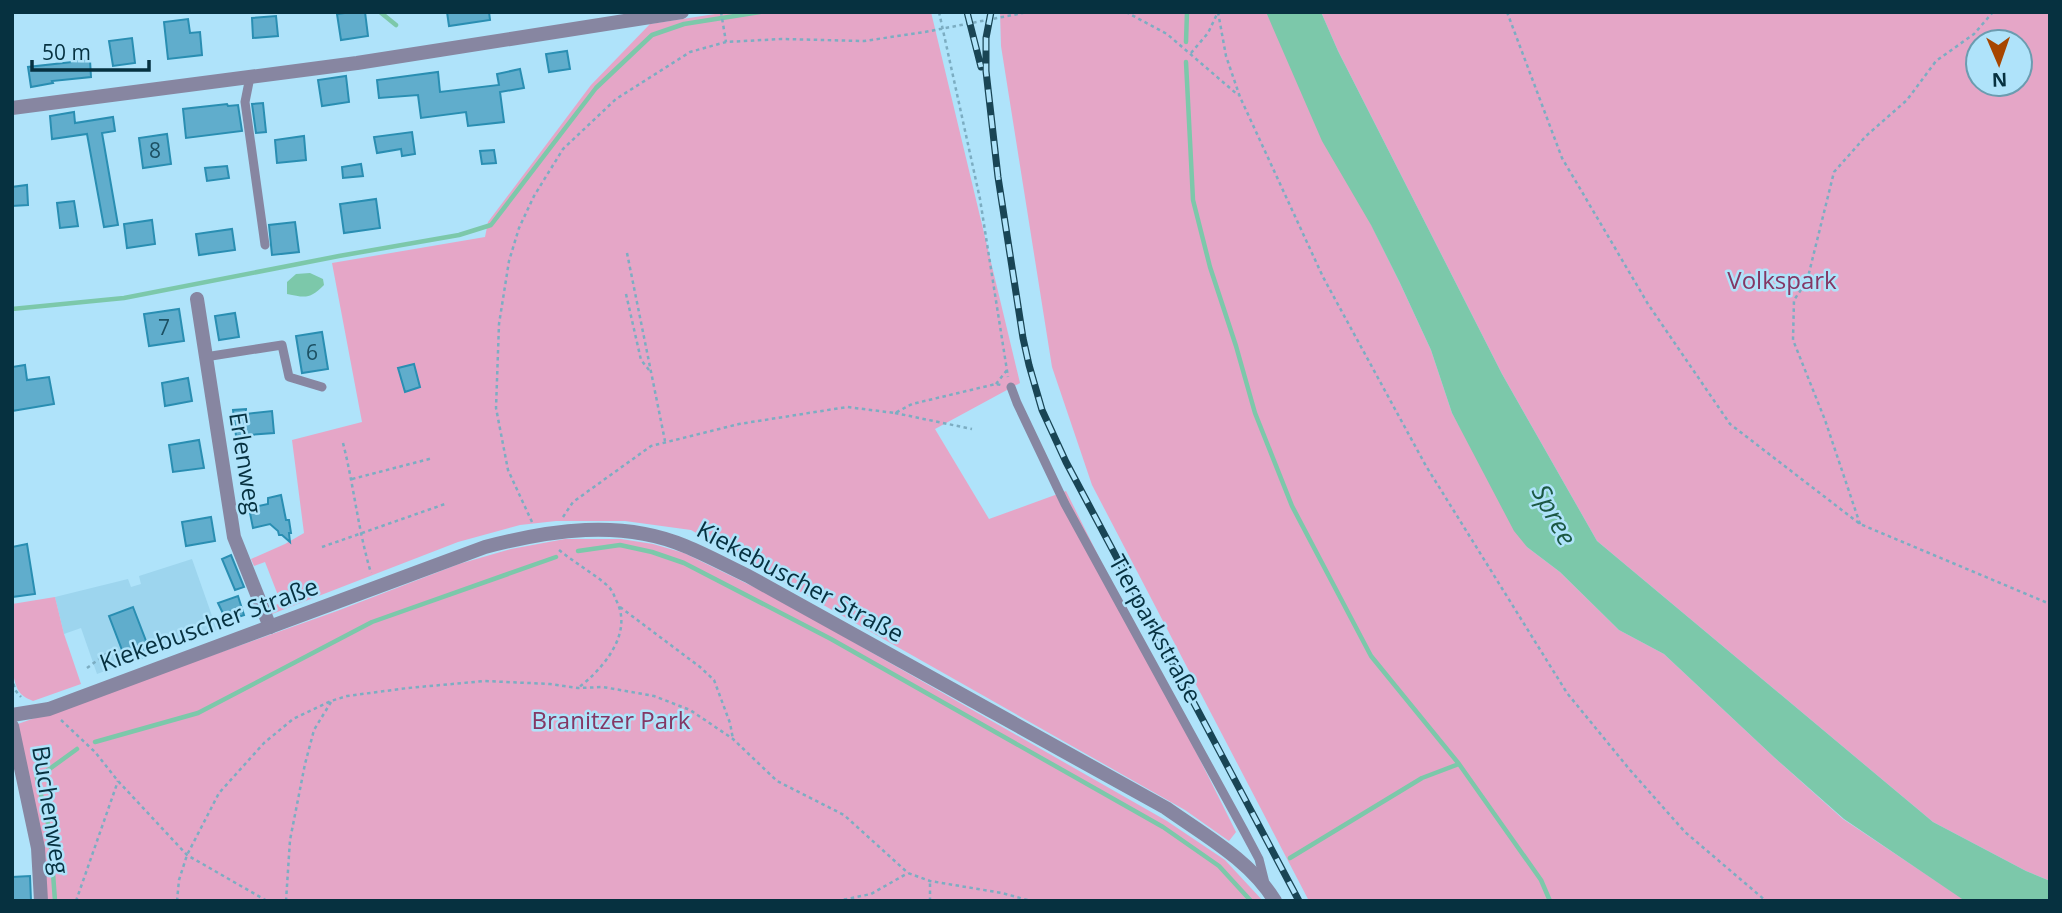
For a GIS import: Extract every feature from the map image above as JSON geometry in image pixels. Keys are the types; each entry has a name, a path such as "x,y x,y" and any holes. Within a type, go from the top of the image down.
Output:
{"street":[{"path":"12,108 357,63 682,12"},
{"name":"Erlenweg","path":"197,299 233,537 270,627"},
{"name":"Kiekebuscher Straße","path":"12,715 48,709 459,556 510,541 590,530 622,530 684,545 748,576 1166,808 1229,852 1271,895"},
{"name":"Buchenweg","path":"12,726 38,848 41,901"}],"lane":[{"path":"250,77 245,102 265,245"},
{"path":"205,357 282,345 289,377 322,387"},
{"name":"Tierparkstraße","path":"1011,387 1065,503 1259,859 1271,895"}],"path":[{"path":"721,12 726,42"},
{"path":"895,413 912,404 996,384 1011,387 980,199 939,12"},
{"path":"536,526 529,520 508,470 496,408 499,324 509,261 519,228 534,196 564,149 616,99 690,52 726,42 781,39 864,41 944,29 1028,12"},
{"path":"1126,12 1167,34 1240,97"},
{"path":"1191,54 1208,33 1218,12"},
{"path":"1218,12 1226,56 1240,97 1323,277 1426,466 1567,693 1685,832 1764,900"},
{"path":"1507,12 1562,158 1648,304 1730,424 1860,524 2050,604"},
{"path":"1860,524 1825,420 1793,340 1794,300 1807,281 1834,173 1866,136 1907,100 1936,61 1973,34 1993,12"},
{"path":"627,253 665,441"},
{"path":"626,295 641,360 651,373"},
{"path":"561,522 573,502 652,446 739,424 847,407 895,413 972,429"},
{"path":"343,443 352,479 360,534 373,579"},
{"path":"352,479 432,458"},
{"path":"322,547 445,504"},
{"path":"559,550 610,588 620,607 622,620 614,650 593,677 578,688"},
{"path":"620,607 714,680 733,739"},
{"path":"87,668 114,650"},
{"path":"177,901 187,855 219,793 264,743 293,719 347,696 485,681 578,688 603,687 654,696 690,710 733,739 777,781 844,815 908,873 930,881 1002,893 1031,901"},
{"path":"286,901 290,839 305,764 314,730 331,701"},
{"path":"54,714 94,752 187,855 267,901"},
{"path":"76,901 118,781"},
{"path":"837,901 871,894 908,873"},
{"path":"930,881 930,901"}],"shaded area":[{"path":"192,559 217,630 97,674 81,628 64,634 55,597 128,579 131,587 141,584 139,576"}],"green space":[{"path":"728,12 931,12 1020,383 935,429 989,519 1066,491 1236,832 1229,841 1185,810 691,530 625,521 556,521 520,525 458,542 272,614 270,607 281,603 265,562 254,566 251,559 304,533 292,440 362,422 332,263 485,237 488,222 591,85 650,24"},
{"path":"1000,12 1266,12 1400,283 1431,350 1452,413 1527,547 1560,572 1619,630 1664,654 1843,819 1966,901 1309,901 1092,485 1052,367 1001,46"},
{"name":"Volkspark","path":"1321,12 2050,12 2050,881 1933,822 1597,541 1502,374 1338,51"},
{"name":"Branitzer Park","path":"565,539 621,539 653,544 684,553 760,590 1167,821 1225,860 1263,901 45,901 15,725 337,611 459,564 511,549"},
{"path":"55,597 81,684 33,701 20,693 14,679 11,647 12,604"}],"water":[{"name":"Spree","path":"1266,12 1321,12 1338,51 1502,374 1597,541 1933,822 2050,881 2050,901 1965,901 1844,819 1664,654 1619,630 1560,572 1527,547 1514,531 1452,413 1431,350 1400,283 1371,225 1322,141"},
{"path":"310,273 323,279 324,285 307,296 287,294 287,282 296,274"}],"building":[{"path":"365,12 368,36 341,40 337,14"},
{"path":"447,12 489,12 490,20 449,26"},
{"path":"276,16 278,36 253,38 252,18"},
{"path":"188,19 190,33 200,32 202,55 168,59 164,22"},
{"path":"132,38 135,63 113,66 109,41"},
{"path":"567,51 570,69 549,72 546,54"},
{"path":"90,60 91,77 52,81 53,83 31,87 28,67"},
{"path":"520,69 524,88 500,92 504,122 468,126 466,112 421,118 418,95 379,98 377,80 438,72 440,92 499,85 497,74"},
{"path":"346,76 349,102 322,106 318,80"},
{"path":"263,103 266,132 256,133 252,104"},
{"path":"238,105 242,131 186,138 183,109"},
{"path":"74,112 75,123 113,117 115,131 102,133 118,225 104,227 87,134 52,139 50,116"},
{"path":"412,132 415,154 402,156 401,149 377,153 374,137"},
{"path":"167,134 171,164 143,168 139,138"},
{"path":"304,136 306,160 277,163 275,140"},
{"path":"494,150 496,163 482,164 480,151"},
{"path":"361,164 363,176 343,178 342,167"},
{"path":"227,166 229,178 207,181 205,168"},
{"path":"27,185 28,205 12,206 12,187"},
{"path":"376,199 380,228 344,233 340,204"},
{"path":"74,201 78,226 60,228 57,203"},
{"path":"152,220 155,244 127,248 124,224"},
{"path":"295,222 299,252 272,255 269,225"},
{"path":"232,229 235,250 199,255 196,234"},
{"path":"179,309 184,341 149,346 144,314"},
{"path":"235,313 239,337 219,340 215,316"},
{"path":"322,332 328,369 302,373 296,336"},
{"path":"414,364 420,387 405,392 398,368"},
{"path":"25,365 27,380 49,377 54,404 12,411 12,367"},
{"path":"188,378 192,401 165,406 162,383"},
{"path":"246,409 246,414 272,411 274,433 236,436 233,410"},
{"path":"199,440 204,468 173,472 169,445"},
{"path":"281,495 286,520 289,520 290,542 279,535 270,524 253,528 249,508 268,504 268,498"},
{"path":"211,517 215,541 186,546 182,522"},
{"path":"27,544 35,594 12,597 12,547"},
{"path":"231,555 244,587 235,590 222,559"},
{"path":"238,596 244,615 238,617 240,622 229,626 218,603"},
{"path":"133,607 151,654 127,663 109,616"},
{"path":"30,876 31,901 12,901 12,877"}],"waterway":[{"path":"380,12 396,25"},
{"path":"12,309 124,298 459,235 491,225 596,88 652,35 684,24 760,12"},
{"path":"1186,42 1187,12"},
{"path":"1186,62 1193,200 1210,267 1255,413 1292,506 1371,656 1459,764 1541,880 1550,901"},
{"path":"578,551 620,545 684,563 831,639 1163,827 1219,866 1251,901"},
{"path":"95,742 198,713 372,622 556,557"},
{"path":"55,901 50,832 37,778 77,749"},
{"path":"1290,858 1422,778 1459,764"}],"railway":[{"path":"967,12 981,67"},
{"path":"991,12 986,38 986,71 998,177 1023,338 1042,410 1066,462 1299,901"}]}
